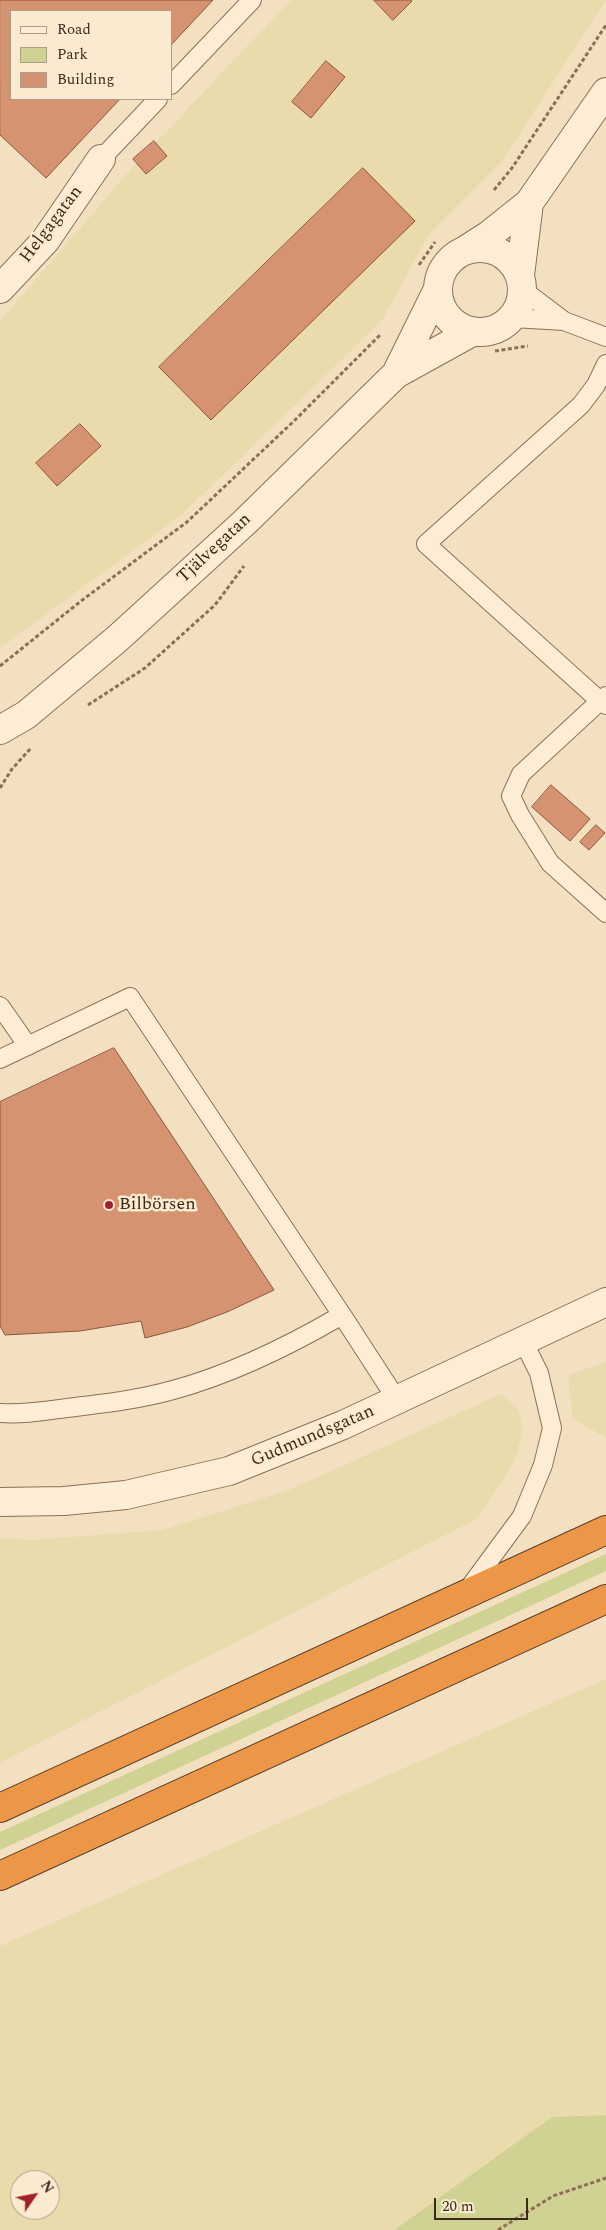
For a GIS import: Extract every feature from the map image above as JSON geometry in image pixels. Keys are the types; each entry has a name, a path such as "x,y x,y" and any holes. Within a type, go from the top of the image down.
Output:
{"highway":[{"path":"0,1808 606,1530"},
{"path":"0,1876 606,1599"}],"street":[{"name":"Tjälvegatan","path":"396,374 438,289 440,277 445,267 453,258 489,235 528,203 606,92"},
{"name":"Helgagatan","path":"0,289 45,241 101,159"},
{"name":"Tjälvegatan","path":"0,730 26,715 117,638 238,529 396,374 472,332 487,332 501,327 513,318 520,305 528,203"},
{"path":"462,252 485,248 496,251 506,257 522,283"},
{"path":"438,289 440,303 447,316 458,326 472,332"},
{"name":"Tjälvegatan","path":"0,748 26,715"},
{"name":"Gudmundsgatan","path":"0,1502 64,1501 126,1495 183,1484 229,1471 289,1449 606,1302"}],"lane":[{"path":"172,84 252,0"},
{"path":"101,159 157,100"},
{"path":"522,283 564,321"},
{"path":"513,318 564,321 606,338"},
{"path":"606,364 596,385 581,405 426,544 604,700 521,774 511,796 520,815 550,863 606,912"},
{"path":"0,1059 130,997 342,1315 396,1400"},
{"path":"0,1006 28,1046"},
{"path":"0,1413 16,1414 107,1403 173,1390 233,1369 295,1343 342,1315"},
{"path":"463,1596 522,1516 543,1465 552,1428 539,1373 523,1341"}],"path":[{"path":"489,197 512,168 606,25"},
{"path":"415,273 430,248 441,236"},
{"path":"0,666 81,600 187,522 294,421 382,334"},
{"path":"498,2230 553,2196 606,2178"}],"shaded area":[{"path":"291,0 606,0 502,161 430,233 381,322 180,516 0,648 0,321 131,169"},
{"path":"606,1362 606,1438 573,1418 568,1375"},
{"path":"501,1394 518,1408 523,1431 515,1460 478,1518 0,1763 0,1538 31,1540 163,1530 289,1490"},
{"path":"606,1679 606,2115 552,2117 394,2230 0,2230 0,1946"}],"green space":[{"path":"606,1554 606,1571 0,1850 0,1832"},
{"path":"606,2115 606,2230 394,2230 552,2117"}],"building":[{"path":"0,0 213,0 172,44 172,10 10,10 10,100 119,100 46,178 0,135"},
{"path":"374,0 410,0 412,1 393,20"},
{"path":"326,61 345,77 311,118 292,102"},
{"path":"154,141 167,156 146,174 133,159"},
{"path":"363,168 415,221 211,420 159,367"},
{"path":"80,424 101,446 57,486 36,463"},
{"path":"551,785 590,819 570,841 532,807"},
{"path":"596,825 605,833 589,850 580,842"},
{"name":"Bilbörsen","path":"114,1048 274,1290 227,1312 187,1327 145,1338 141,1321 80,1331 5,1335 0,1326 0,1102"}],"place":[{"name":"Bilbörsen","path":"109,1205"}]}
